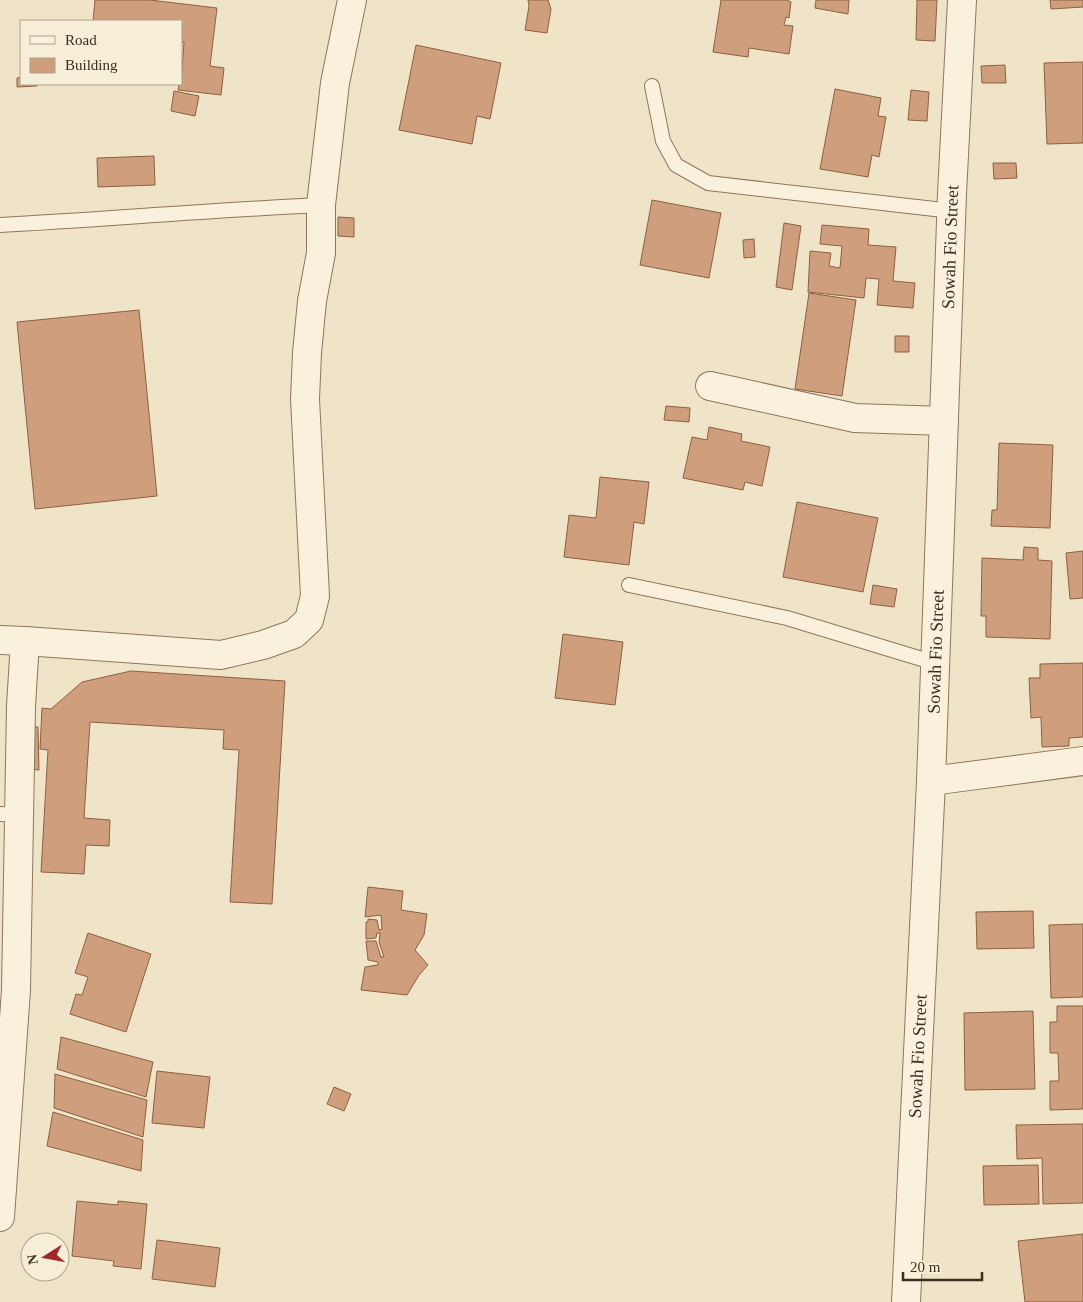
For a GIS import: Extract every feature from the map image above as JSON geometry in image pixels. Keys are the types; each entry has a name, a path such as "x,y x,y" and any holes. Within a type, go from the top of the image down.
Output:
{"street":[{"path":"0,1217 16,990 10,815 21,706 12,640 220,655 263,645 294,634 309,620 315,596 305,398 307,353 312,301 321,253 321,205 335,83 352,0"},
{"name":"Sowah Fio Street","path":"906,1302 931,781 952,211 962,0"},
{"path":"710,386 855,418 944,421"},
{"path":"931,781 1083,761"}],"lane":[{"path":"652,86 663,141 676,164 708,183 952,211"},
{"path":"0,225 90,220 202,210 321,205"},
{"path":"629,585 787,618 935,663"}],"building":[{"path":"95,0 150,0 217,8 210,66 224,68 221,95 178,90 179,85 182,85 184,42 182,42 182,20 93,20"},
{"path":"528,0 548,0 551,9 547,33 525,30 529,6"},
{"path":"721,0 787,0 791,2 789,18 786,17 784,25 793,26 789,54 749,48 748,57 713,52"},
{"path":"816,0 849,0 848,14 815,8"},
{"path":"917,0 937,0 935,41 916,40"},
{"path":"1050,0 1083,0 1083,7 1051,9"},
{"path":"416,45 501,63 490,119 477,116 472,144 399,130"},
{"path":"1083,62 1083,143 1047,144 1044,63"},
{"path":"1005,65 1006,83 982,83 981,66"},
{"path":"20,77 20,85 37,86 17,87 17,78"},
{"path":"835,89 881,98 878,116 886,117 879,157 872,155 868,177 820,169"},
{"path":"911,90 929,92 927,121 908,120"},
{"path":"174,91 199,96 195,116 171,111"},
{"path":"154,156 155,185 98,187 97,158"},
{"path":"993,163 1016,163 1017,178 994,179"},
{"path":"652,200 721,213 709,278 640,265"},
{"path":"338,217 354,218 354,237 338,236"},
{"path":"784,223 801,226 792,290 776,287"},
{"path":"822,225 869,229 868,245 896,247 893,281 915,283 913,308 877,305 879,279 866,278 864,298 808,292 810,251 831,253 829,266 840,268 842,246 820,244"},
{"path":"754,239 755,257 744,258 743,240"},
{"path":"809,293 856,300 842,396 795,389"},
{"path":"139,310 157,496 35,509 17,322"},
{"path":"895,336 909,336 909,352 895,352"},
{"path":"666,406 690,408 689,422 664,420"},
{"path":"709,427 742,434 741,441 770,447 762,486 745,482 743,490 683,478 692,437 707,440"},
{"path":"999,443 1053,445 1050,528 991,526 992,510 997,510"},
{"path":"600,477 649,482 644,524 634,522 629,565 564,557 569,515 596,518"},
{"path":"797,502 878,518 863,592 783,577"},
{"path":"1024,547 1038,548 1038,560 1052,561 1050,639 986,637 986,616 981,616 982,558 1023,560"},
{"path":"1083,551 1083,598 1070,599 1066,553"},
{"path":"873,585 897,589 894,607 870,604"},
{"path":"563,634 623,642 615,705 555,698"},
{"path":"1083,663 1083,737 1069,738 1069,746 1042,747 1041,717 1031,718 1029,678 1040,678 1040,664"},
{"path":"131,671 285,681 272,904 230,902 239,750 223,749 224,730 90,722 84,818 110,820 109,846 86,845 84,874 41,872 48,750 40,749 42,708 51,709 82,682"},
{"path":"29,727 38,727 39,770 30,769"},
{"path":"368,887 403,891 401,910 427,914 424,935 415,950 428,965 419,975 407,995 361,990 365,967 378,965 378,962 368,960 366,941 376,941 381,957 384,957 379,942 380,933 377,933 376,938 366,939 366,922 368,922 368,919 377,920 379,930 382,929 381,915 365,917"},
{"path":"1033,911 1034,948 977,949 976,912"},
{"path":"1083,924 1083,997 1051,998 1049,925"},
{"path":"88,933 151,954 126,1032 70,1014 76,994 82,995 88,977 75,973"},
{"path":"1057,1006 1083,1006 1083,1109 1050,1110 1050,1081 1059,1081 1058,1053 1050,1053 1050,1022 1057,1022"},
{"path":"1033,1011 1035,1089 965,1090 964,1013"},
{"path":"61,1037 153,1062 146,1097 57,1069"},
{"path":"157,1071 210,1077 204,1128 152,1123"},
{"path":"55,1074 147,1100 143,1137 54,1108"},
{"path":"334,1087 351,1094 344,1111 327,1104"},
{"path":"53,1112 143,1140 141,1171 47,1146"},
{"path":"1083,1124 1083,1203 1043,1204 1042,1158 1017,1159 1016,1125"},
{"path":"1038,1165 1039,1204 984,1205 983,1166"},
{"path":"77,1201 118,1205 118,1201 147,1204 141,1269 113,1266 114,1261 72,1256"},
{"path":"1083,1234 1083,1302 1025,1302 1018,1241"},
{"path":"157,1240 220,1248 215,1287 152,1279"}]}
